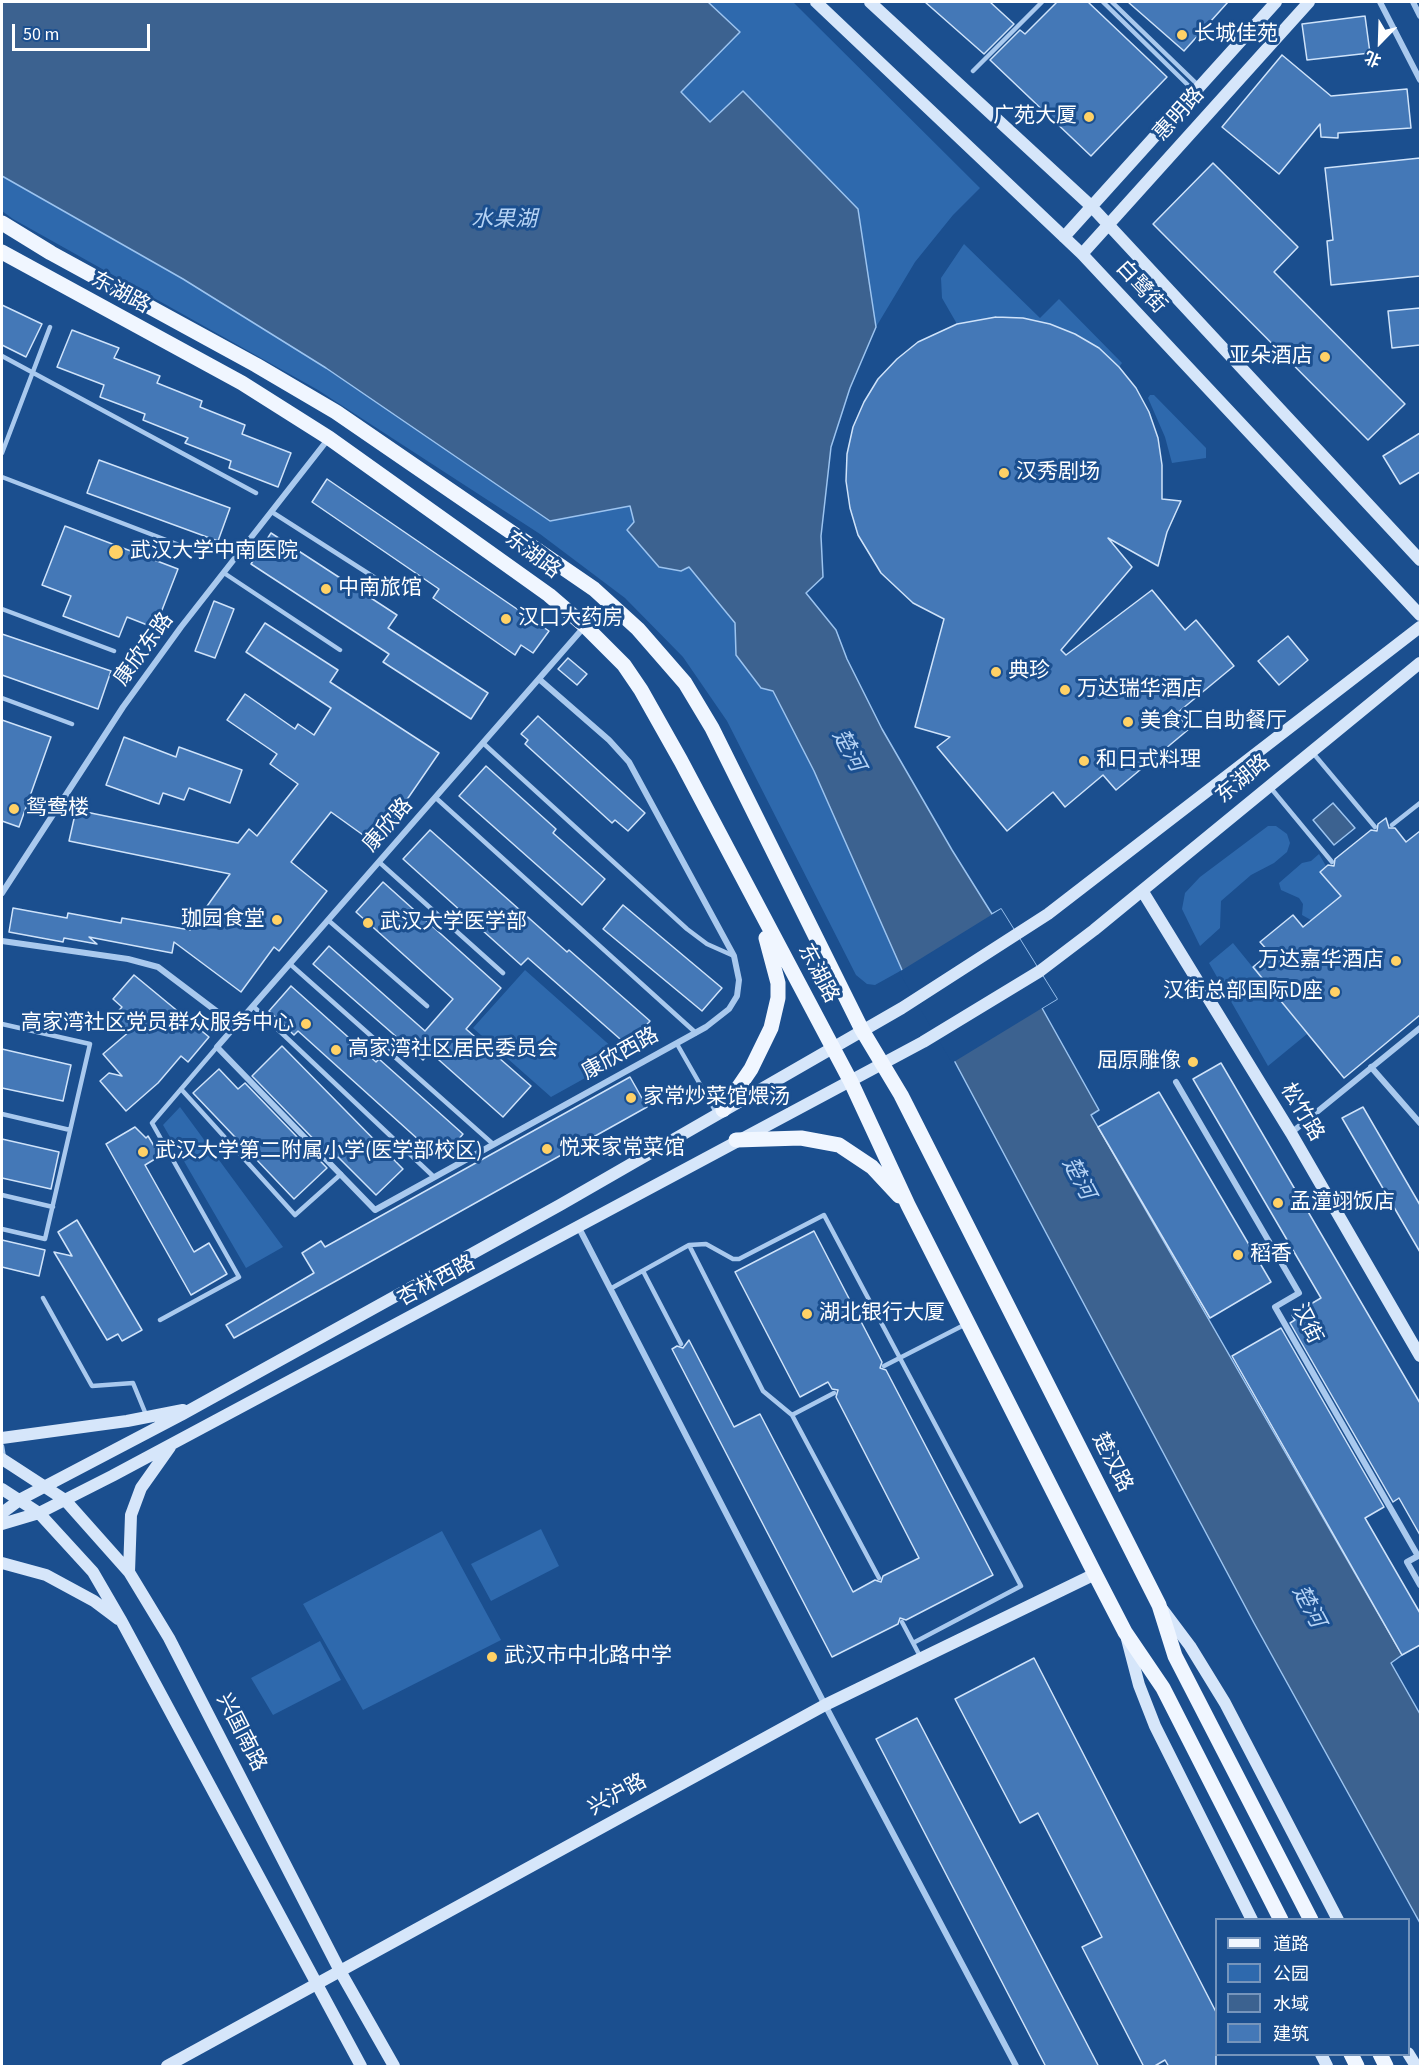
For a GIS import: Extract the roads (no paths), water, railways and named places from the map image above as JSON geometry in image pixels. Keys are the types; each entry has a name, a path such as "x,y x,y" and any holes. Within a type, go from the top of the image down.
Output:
{"main road":[{"name":"白鹭街","path":"816,2 1082,254 1420,615"},
{"name":"白鹭街","path":"870,2 1091,206 1419,556"},
{"name":"惠明路","path":"1064,237 1275,2"},
{"name":"惠明路","path":"1082,254 1309,2"},
{"name":"东湖路","path":"2,222 51,254 256,365 336,412 594,589 638,629 685,683 703,712 862,1030"},
{"name":"东湖路","path":"2,252 242,383 329,438 512,566 585,626 624,665 641,690 833,1047 902,1008 1017,935 1142,844 1420,627"},
{"name":"东湖路","path":"851,1082 923,1042 1040,971 1143,892 1420,663"},
{"name":"松竹路","path":"1143,892 1291,1133 1420,1356"},
{"path":"720,1112 766,1042 778,998 778,983 770,951 751,896"},
{"name":"楚汉路","path":"862,1030 901,1095 1159,1605 1175,1656 1310,1918"},
{"path":"833,1047 908,1205 1095,1574 1125,1632 1162,1688 1280,1918"},
{"name":"杏林西路","path":"2,1513 21,1499 196,1407 833,1047"},
{"name":"杏林西路","path":"2,1524 39,1513 65,1500 579,1228 736,1140 851,1082"},
{"path":"736,1140 801,1138 839,1145 872,1167 908,1205"},
{"path":"2,1438 147,1417 196,1407"},
{"path":"129,1572 131,1515 141,1488 174,1442"},
{"name":"兴国南路","path":"3,1460 65,1500 129,1572 169,1638 340,1971 394,2067"},
{"path":"2,1489 21,1499 39,1513 93,1572 361,2067"},
{"path":"2,1563 46,1575 94,1601 122,1622"},
{"name":"兴沪路","path":"167,2067 825,1705 1095,1574"},
{"path":"1159,1605 1190,1646 1225,1704 1337,1918"},
{"path":"1125,1632 1139,1685 1155,1726 1251,1918"}],"street":[{"path":"1380,2 1420,80"},
{"path":"1413,2 1420,16"},
{"name":"康欣东路","path":"2,893 123,707 329,438"},
{"name":"康欣路","path":"217,1047 585,626"},
{"name":"康欣西路","path":"217,1047 375,1209 677,1044 723,1016 733,1003 739,980 734,956 629,762 609,740 539,679"},
{"path":"2,940 136,961 158,967 236,1026"},
{"path":"1291,1133 1420,1028"},
{"path":"1371,1067 1420,1124"},
{"name":"汉街","path":"1176,1082 1299,1293 1275,1307 1418,1556 1407,1562 1420,1585"},
{"path":"579,1228 825,1705 1016,2067"}],"lane":[{"path":"973,71 1042,2"},
{"path":"1103,2 1197,89"},
{"path":"1112,2 1197,89"},
{"path":"2,453 50,327"},
{"path":"2,356 256,493"},
{"path":"2,477 187,548"},
{"path":"272,512 402,595"},
{"path":"224,573 340,650"},
{"path":"2,609 114,651"},
{"path":"2,698 72,724"},
{"path":"483,743 687,929 707,944 734,956"},
{"path":"1312,752 1375,827"},
{"path":"1270,787 1332,862"},
{"path":"436,798 696,1033"},
{"path":"1392,825 1420,802"},
{"path":"379,862 503,973"},
{"path":"328,920 427,1006"},
{"path":"290,964 493,1144"},
{"path":"253,1006 434,1177"},
{"path":"2,1023 90,1044 45,1239 2,1229"},
{"path":"677,1044 720,1112"},
{"path":"160,1320 239,1276 152,1123 217,1047"},
{"path":"181,1089 295,1215 341,1174"},
{"path":"2,1114 70,1130"},
{"path":"2,1196 52,1207"},
{"path":"610,1289 689,1245 706,1244 733,1259 739,1259 824,1215 1021,1586 913,1643"},
{"path":"689,1245 763,1391 792,1415 879,1578"},
{"path":"643,1271 681,1344"},
{"path":"43,1298 92,1386 133,1383 147,1417"},
{"path":"884,1366 968,1323"},
{"path":"792,1415 834,1393"},
{"path":"2,1446 3,1460"},
{"path":"902,1622 921,1658"}],"water":[{"name":"水果湖","path":"2,2 708,2 740,32 681,92 710,122 743,91 858,209 876,327 850,388 831,447 821,536 823,577 806,593 836,630 847,659 882,729 952,850 992,914 1001,909 1057,999 1042,1008 1099,1110 1091,1115 1402,1655 1391,1663 1420,1714 1420,1923 1254,1623 955,1062 902,970 814,771 773,691 761,688 736,655 735,623 689,567 681,571 659,567 627,530 634,522 630,506 550,521 326,368 183,279 2,176"},
{"path":"1333,803 1355,828 1334,845 1313,820"}],"place":[{"name":"长城佳苑","path":"1182,35"},
{"name":"广苑大厦","path":"1089,117"},
{"name":"亚朵酒店","path":"1325,357"},
{"name":"汉秀剧场","path":"1004,473"},
{"name":"武汉大学中南医院","path":"116,552"},
{"name":"中南旅馆","path":"326,589"},
{"name":"汉口大药房","path":"506,619"},
{"name":"典珍","path":"996,672"},
{"name":"万达瑞华酒店","path":"1065,690"},
{"name":"美食汇自助餐厅","path":"1128,722"},
{"name":"和日式料理","path":"1084,761"},
{"name":"鸳鸯楼","path":"14,809"},
{"name":"珈园食堂","path":"277,920"},
{"name":"武汉大学医学部","path":"368,923"},
{"name":"万达嘉华酒店","path":"1396,961"},
{"name":"汉街总部国际D座","path":"1335,992"},
{"name":"高家湾社区党员群众服务中心","path":"306,1024"},
{"name":"高家湾社区居民委员会","path":"336,1050"},
{"name":"屈原雕像","path":"1193,1062"},
{"name":"家常炒菜馆煨汤","path":"631,1098"},
{"name":"悦来家常菜馆","path":"547,1149"},
{"name":"武汉大学第二附属小学(医学部校区)","path":"143,1152"},
{"name":"孟潼翊饭店","path":"1278,1203"},
{"name":"稻香","path":"1238,1255"},
{"name":"湖北银行大厦","path":"807,1314"},
{"name":"武汉市中北路中学","path":"492,1657"}],"water label":[{"name":"楚河","path":"847,751"},
{"name":"楚河","path":"1077,1179"},
{"name":"楚河","path":"1307,1607"}]}
